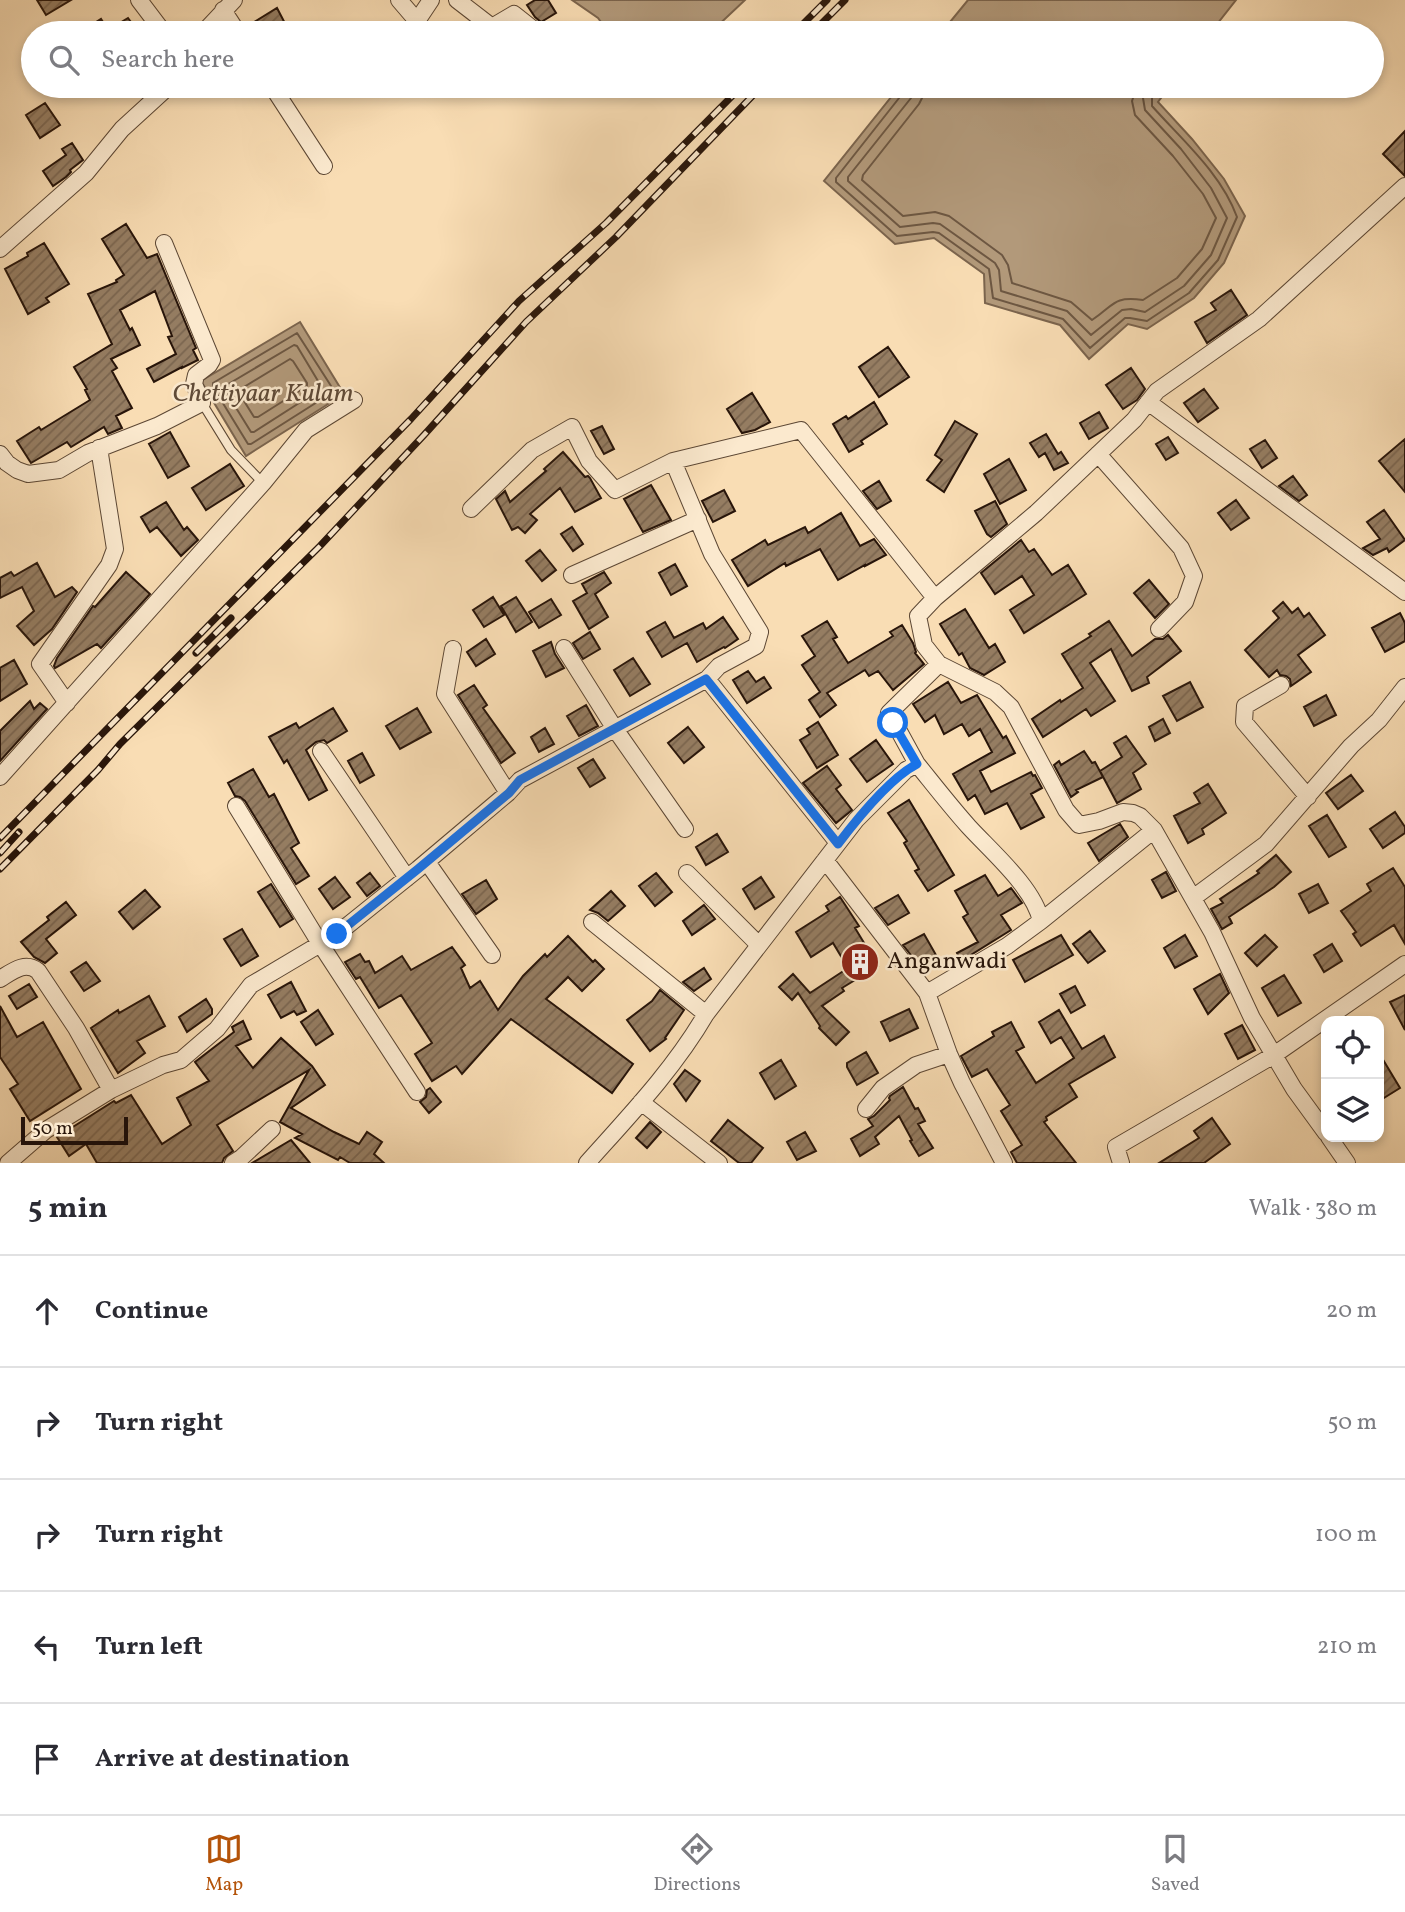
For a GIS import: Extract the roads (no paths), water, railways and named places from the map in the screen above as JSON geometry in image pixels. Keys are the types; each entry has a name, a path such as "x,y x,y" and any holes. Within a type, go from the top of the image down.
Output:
{"street":[{"path":"139,0 155,21"},
{"path":"399,0 417,21 431,0"},
{"path":"457,0 484,21"},
{"path":"214,21 229,5"},
{"path":"502,21 514,14 523,21"},
{"path":"0,249 86,173 122,129 156,98"},
{"path":"280,98 324,166"},
{"path":"1321,1126 1294,1089 1252,1018 1212,932 1154,831 1140,816 1123,812 1079,825 1066,810 1011,707 995,692 939,664 924,645 918,616 934,598 1036,513 1134,420 1157,391 1259,319 1405,186"},
{"path":"0,454 7,463 28,474 59,470 99,448 158,426 202,403 194,384 196,375 212,360 164,243"},
{"path":"0,777 263,483 306,430 354,400"},
{"path":"1148,402 1405,592"},
{"path":"471,509 532,450 572,427 589,461 615,490 673,461 802,430 934,598"},
{"path":"67,703 40,664 110,565 114,549 99,448"},
{"path":"1098,454 1181,548 1194,576 1185,602 1160,629"},
{"path":"9,1163 46,1130 111,1090 163,1065 181,1060 217,1029 251,985 321,945 427,862 509,793 520,780 706,679 719,666 756,646 760,632 712,554 673,461"},
{"path":"572,575 698,519"},
{"path":"564,648 615,729 685,829"},
{"path":"453,649 445,694 509,793"},
{"path":"939,664 889,713 917,764 967,825 1013,873 1038,909 1041,921"},
{"path":"706,679 838,844"},
{"path":"1281,685 1245,706 1244,722 1308,797"},
{"path":"1193,898 1266,844 1351,746 1379,720 1405,687"},
{"path":"321,751 407,878"},
{"path":"587,1163 641,1102 856,820 906,770 917,764"},
{"path":"236,806 321,945 417,1092"},
{"path":"927,993 1007,946 1154,831"},
{"path":"825,860 927,993 962,1083 1004,1163"},
{"path":"427,862 492,956"},
{"path":"687,873 759,945"},
{"path":"592,922 706,1014"},
{"path":"1121,1163 1116,1147 1274,1055 1405,964"},
{"path":"0,979 19,967 32,967 38,971 76,1028 111,1090"},
{"path":"866,1109 883,1088 916,1065 949,1054"},
{"path":"641,1102 719,1163"},
{"path":"233,1163 272,1129"},
{"path":"1333,1142 1347,1163"}],"lane":[{"path":"202,403 231,450 263,483"}],"water":[{"path":"572,0 745,0 723,21 600,21"},
{"path":"968,0 1236,0 1219,21 951,21"},
{"path":"890,98 1161,98 1158,102 1224,179 1245,216 1224,263 1194,298 1147,329 1128,324 1089,359 1060,325 985,303 984,274 934,238 895,244 824,181"},
{"name":"Chettiyaar Kulam","path":"300,322 344,394 246,456 201,381"}],"railway":[{"path":"806,21 827,0"},
{"path":"824,21 845,0"},
{"path":"0,838 411,419 519,301 606,223 730,98"},
{"path":"0,869 98,770 120,744 320,546 526,322 616,237 750,98"},
{"path":"196,653 231,618"},
{"path":"0,853 19,832"}],"place":[{"name":"Anganwadi","path":"860,962"}]}
